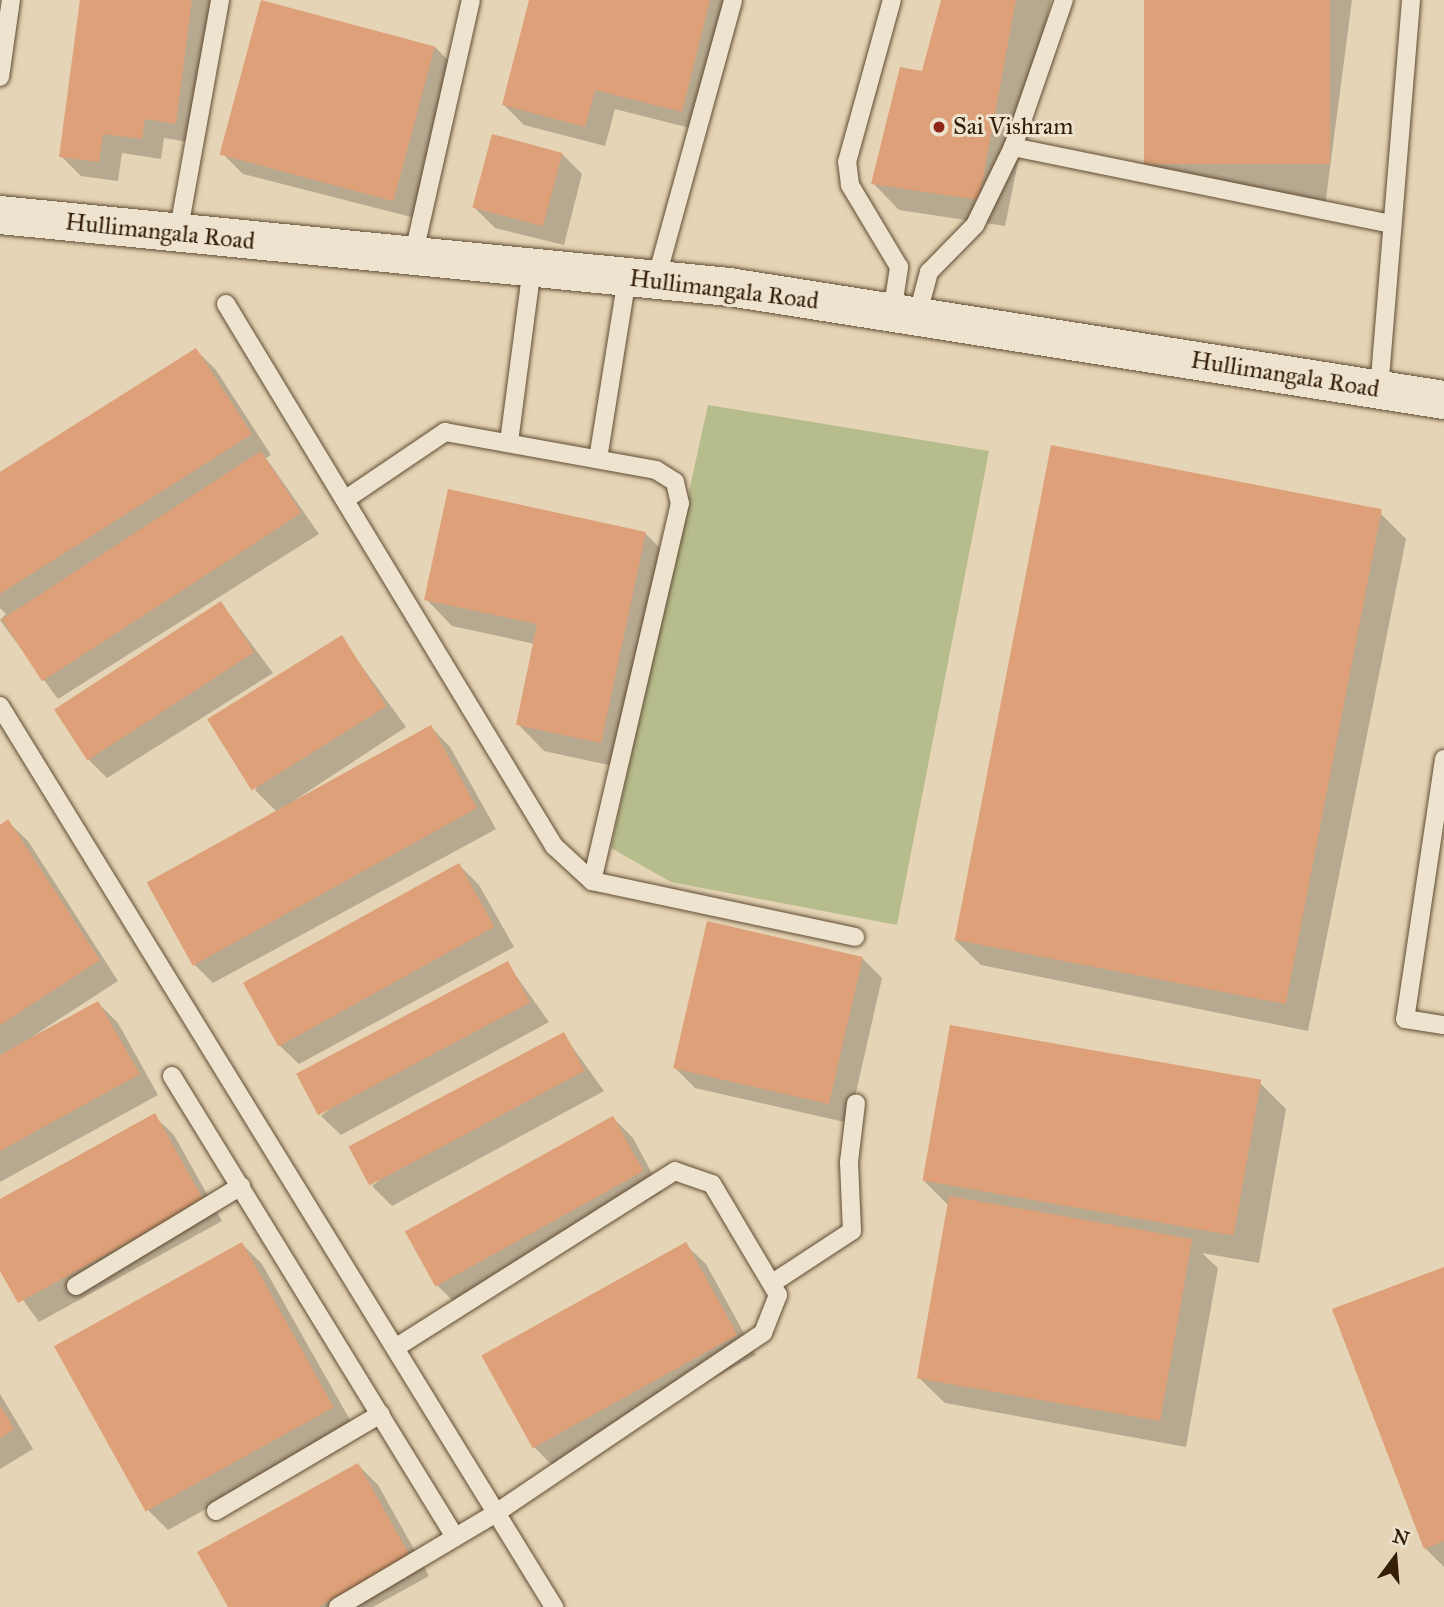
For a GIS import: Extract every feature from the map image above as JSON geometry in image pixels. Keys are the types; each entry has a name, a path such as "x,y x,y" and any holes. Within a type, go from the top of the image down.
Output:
{"street":[{"name":"Hullimangala Road","path":"0,215 641,279 904,315 1444,400"}],"lane":[{"path":"0,78 11,0"},
{"path":"178,234 220,0"},
{"path":"413,257 471,0"},
{"path":"598,459 641,279 733,0"},
{"path":"892,0 847,162 850,185 899,267 904,315"},
{"path":"904,315 929,272 975,225 1013,148 1064,0"},
{"path":"1379,390 1411,0"},
{"path":"1013,148 1392,224"},
{"path":"899,267 929,272"},
{"path":"509,442 532,268"},
{"path":"226,304 554,846 592,881 855,937"},
{"path":"345,499 436,435 509,442 656,470 680,493 592,881"},
{"path":"0,706 554,1607"},
{"path":"1444,759 1405,1019 1444,1025"},
{"path":"172,1076 455,1536"},
{"path":"774,1282 852,1231 849,1162 856,1103"},
{"path":"338,1607 496,1513 763,1333 778,1307 774,1282 712,1184 675,1171 395,1348"},
{"path":"76,1286 241,1186"},
{"path":"216,1511 381,1414"}],"green space":[{"path":"708,405 989,451 897,925 671,882 611,848"}],"building":[{"path":"80,0 192,0 176,124 145,119 142,139 103,134 99,162 59,157"},
{"path":"261,0 435,47 393,201 220,155"},
{"path":"529,0 710,0 682,112 595,90 585,127 502,105"},
{"name":"Sai Vishram","path":"941,0 1016,0 979,200 871,184 900,67 922,71"},
{"path":"1144,0 1330,0 1330,164 1144,164"},
{"path":"492,134 563,153 543,226 472,207"},
{"path":"196,348 252,434 0,594 0,472"},
{"path":"1051,445 1382,509 1286,1004 955,940"},
{"path":"261,451 301,513 42,681 2,619"},
{"path":"448,489 646,532 601,743 516,725 537,624 424,600"},
{"path":"221,601 254,652 87,761 54,709"},
{"path":"342,635 387,706 252,790 207,719"},
{"path":"431,725 477,808 193,966 147,883"},
{"path":"8,819 100,960 0,1025 0,825"},
{"path":"459,863 494,927 278,1047 243,983"},
{"path":"707,921 863,957 829,1104 673,1068"},
{"path":"508,961 530,1002 318,1115 296,1074"},
{"path":"98,1001 140,1074 0,1151 0,1055"},
{"path":"950,1025 1261,1080 1234,1235 923,1181"},
{"path":"564,1032 585,1071 369,1185 349,1147"},
{"path":"155,1113 204,1201 18,1303 0,1271 0,1199"},
{"path":"613,1116 644,1171 435,1286 405,1231"},
{"path":"949,1196 1192,1239 1160,1421 917,1378"},
{"path":"242,1242 334,1407 146,1512 54,1346"},
{"path":"686,1242 737,1335 533,1448 481,1355"},
{"path":"1444,1267 1444,1541 1424,1549 1332,1309"},
{"path":"0,1405 14,1429 0,1438"},
{"path":"358,1463 410,1556 318,1607 228,1607 197,1552"}],"place":[{"name":"Sai Vishram","path":"939,127"}]}
